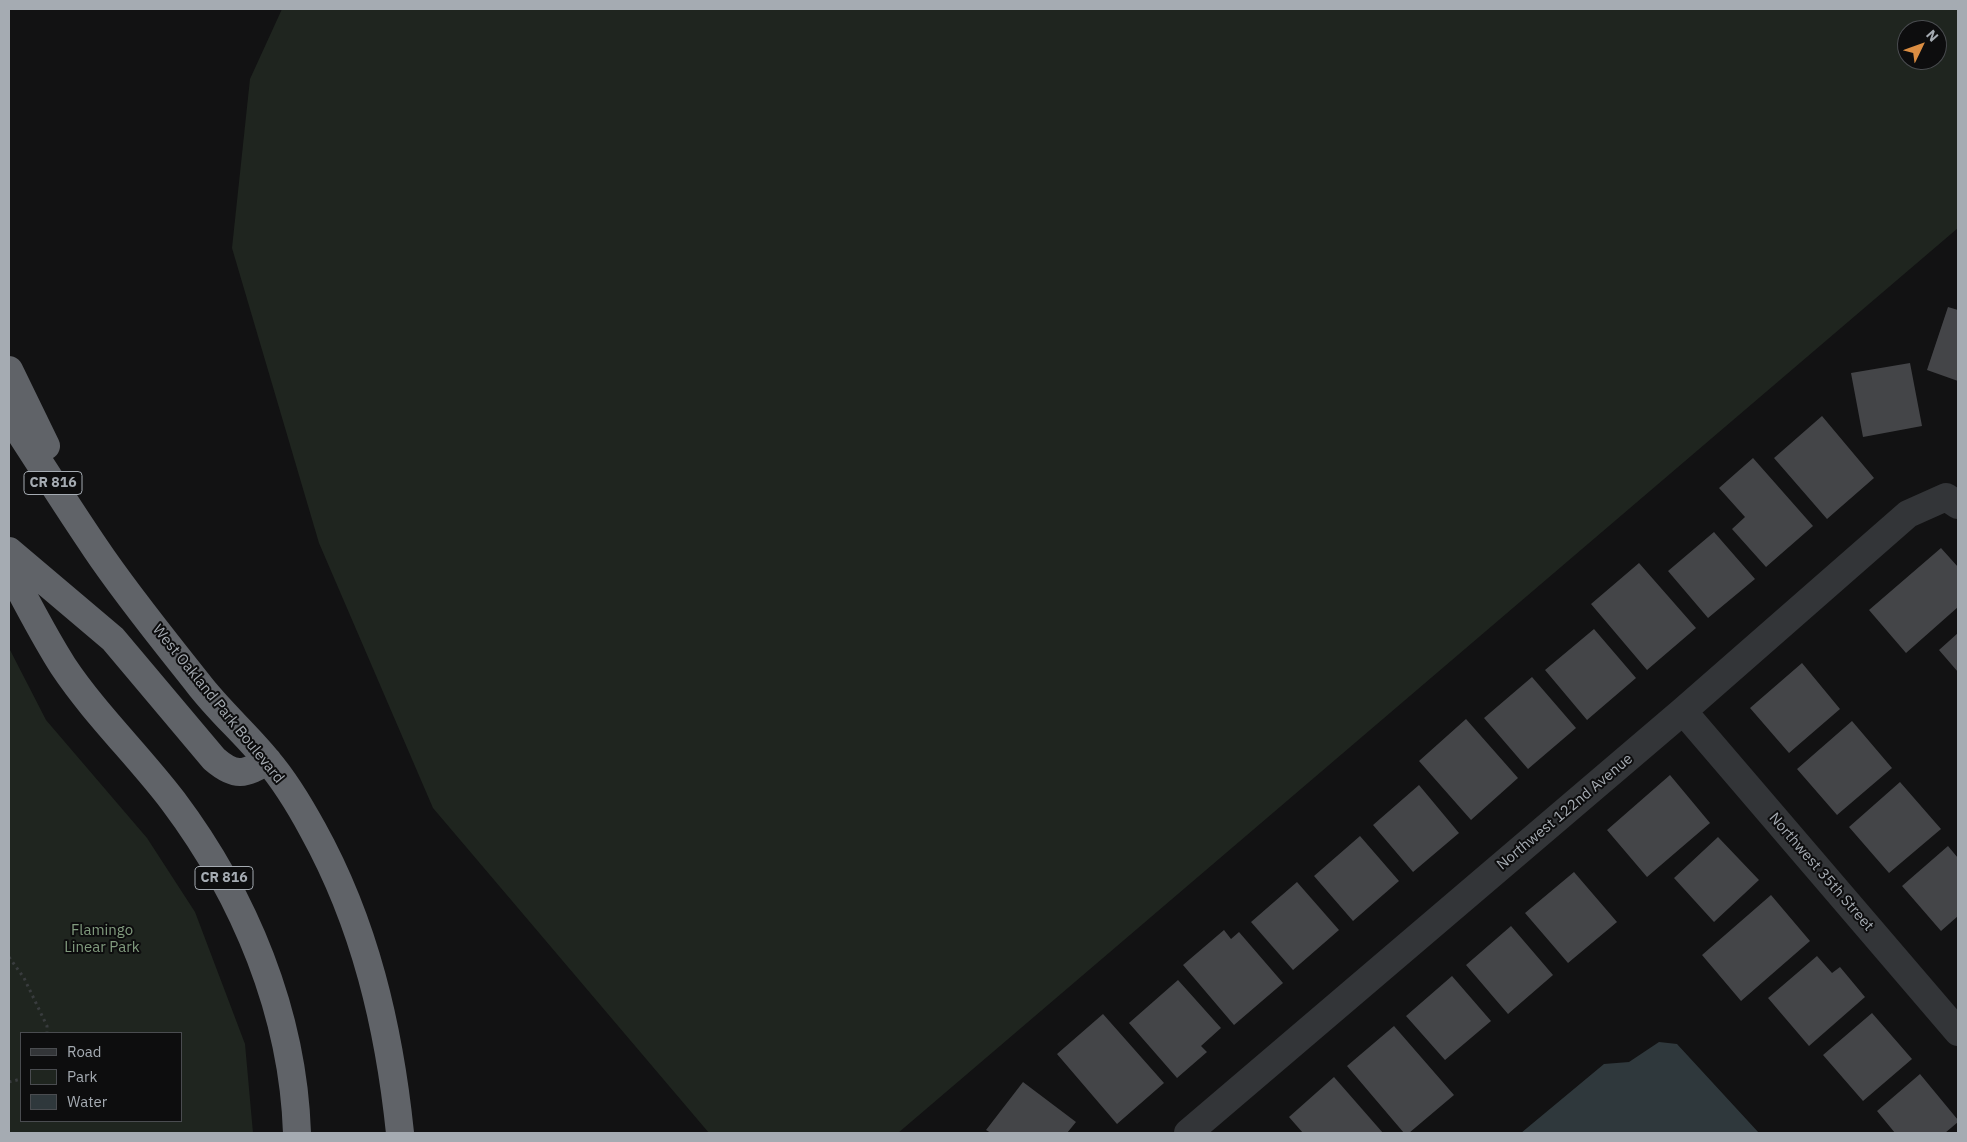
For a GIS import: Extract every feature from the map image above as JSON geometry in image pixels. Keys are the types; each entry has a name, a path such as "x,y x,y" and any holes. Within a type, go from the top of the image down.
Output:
{"highway":[{"path":"9,370 96,551"},
{"name":"West Oakland Park Boulevard","path":"9,416 96,551 199,685 268,761 292,794 313,829 336,874 357,924 374,982 387,1038 400,1133"},
{"path":"9,551 113,639 214,759 224,768 234,773 247,772 268,761"},
{"name":"CR 816","path":"9,570 63,665 96,710 173,801 203,844 228,885 249,928 281,1019 291,1070 297,1133"}],"street":[{"name":"Northwest 122nd Avenue","path":"1188,1133 1683,711 1908,514 1952,501"},
{"name":"Northwest 35th Street","path":"1683,711 1958,1032"}],"path":[{"path":"9,957 24,978 47,1026 47,1032"}],"green space":[{"path":"282,9 1958,9 1958,228 898,1133 709,1133 433,808 319,543 232,248 250,79"},
{"name":"Flamingo Linear Park","path":"9,648 46,720 147,838 195,912 245,1044 253,1133 9,1133"}],"water":[{"path":"1659,1042 1677,1044 1759,1133 1521,1133 1604,1064 1629,1062"}],"building":[{"path":"1948,307 1958,310 1958,381 1927,370"},
{"path":"1910,363 1922,426 1863,437 1851,373"},
{"path":"1822,416 1874,478 1827,519 1774,458"},
{"path":"1753,458 1813,526 1766,567 1732,529 1745,517 1719,488"},
{"path":"1714,532 1755,579 1708,618 1668,571"},
{"path":"1941,548 1958,567 1958,607 1906,653 1869,610"},
{"path":"1639,563 1696,628 1647,670 1591,604"},
{"path":"1594,629 1636,678 1587,720 1545,670"},
{"path":"1958,633 1958,672 1939,650"},
{"path":"1802,663 1840,709 1789,753 1750,708"},
{"path":"1532,677 1576,728 1528,769 1484,718"},
{"path":"1466,719 1518,778 1471,820 1419,761"},
{"path":"1852,721 1892,768 1837,815 1797,769"},
{"path":"1670,775 1710,823 1647,877 1607,830"},
{"path":"1900,782 1941,829 1889,873 1849,827"},
{"path":"1419,785 1459,833 1413,872 1373,825"},
{"path":"1360,836 1399,881 1353,921 1314,876"},
{"path":"1718,837 1759,880 1714,922 1674,878"},
{"path":"1948,846 1958,858 1958,916 1941,931 1902,886"},
{"path":"1574,872 1617,922 1568,963 1525,913"},
{"path":"1297,882 1339,930 1293,970 1251,922"},
{"path":"1771,895 1810,941 1741,1001 1702,955"},
{"path":"1511,926 1553,975 1508,1014 1466,965"},
{"path":"1224,930 1231,939 1239,932 1283,983 1234,1025 1183,965"},
{"path":"1817,956 1832,973 1840,967 1865,997 1809,1046 1768,998"},
{"path":"1452,976 1491,1021 1445,1060 1406,1016"},
{"path":"1178,980 1221,1028 1201,1046 1207,1052 1177,1078 1129,1023"},
{"path":"1872,1013 1912,1059 1863,1101 1823,1055"},
{"path":"1103,1014 1164,1083 1117,1124 1057,1054"},
{"path":"1394,1026 1454,1095 1409,1133 1404,1133 1347,1066"},
{"path":"1920,1074 1958,1122 1945,1133 1895,1133 1877,1111"},
{"path":"1334,1077 1383,1133 1303,1133 1289,1117"},
{"path":"1023,1082 1076,1122 1067,1133 991,1133 986,1130"}]}
